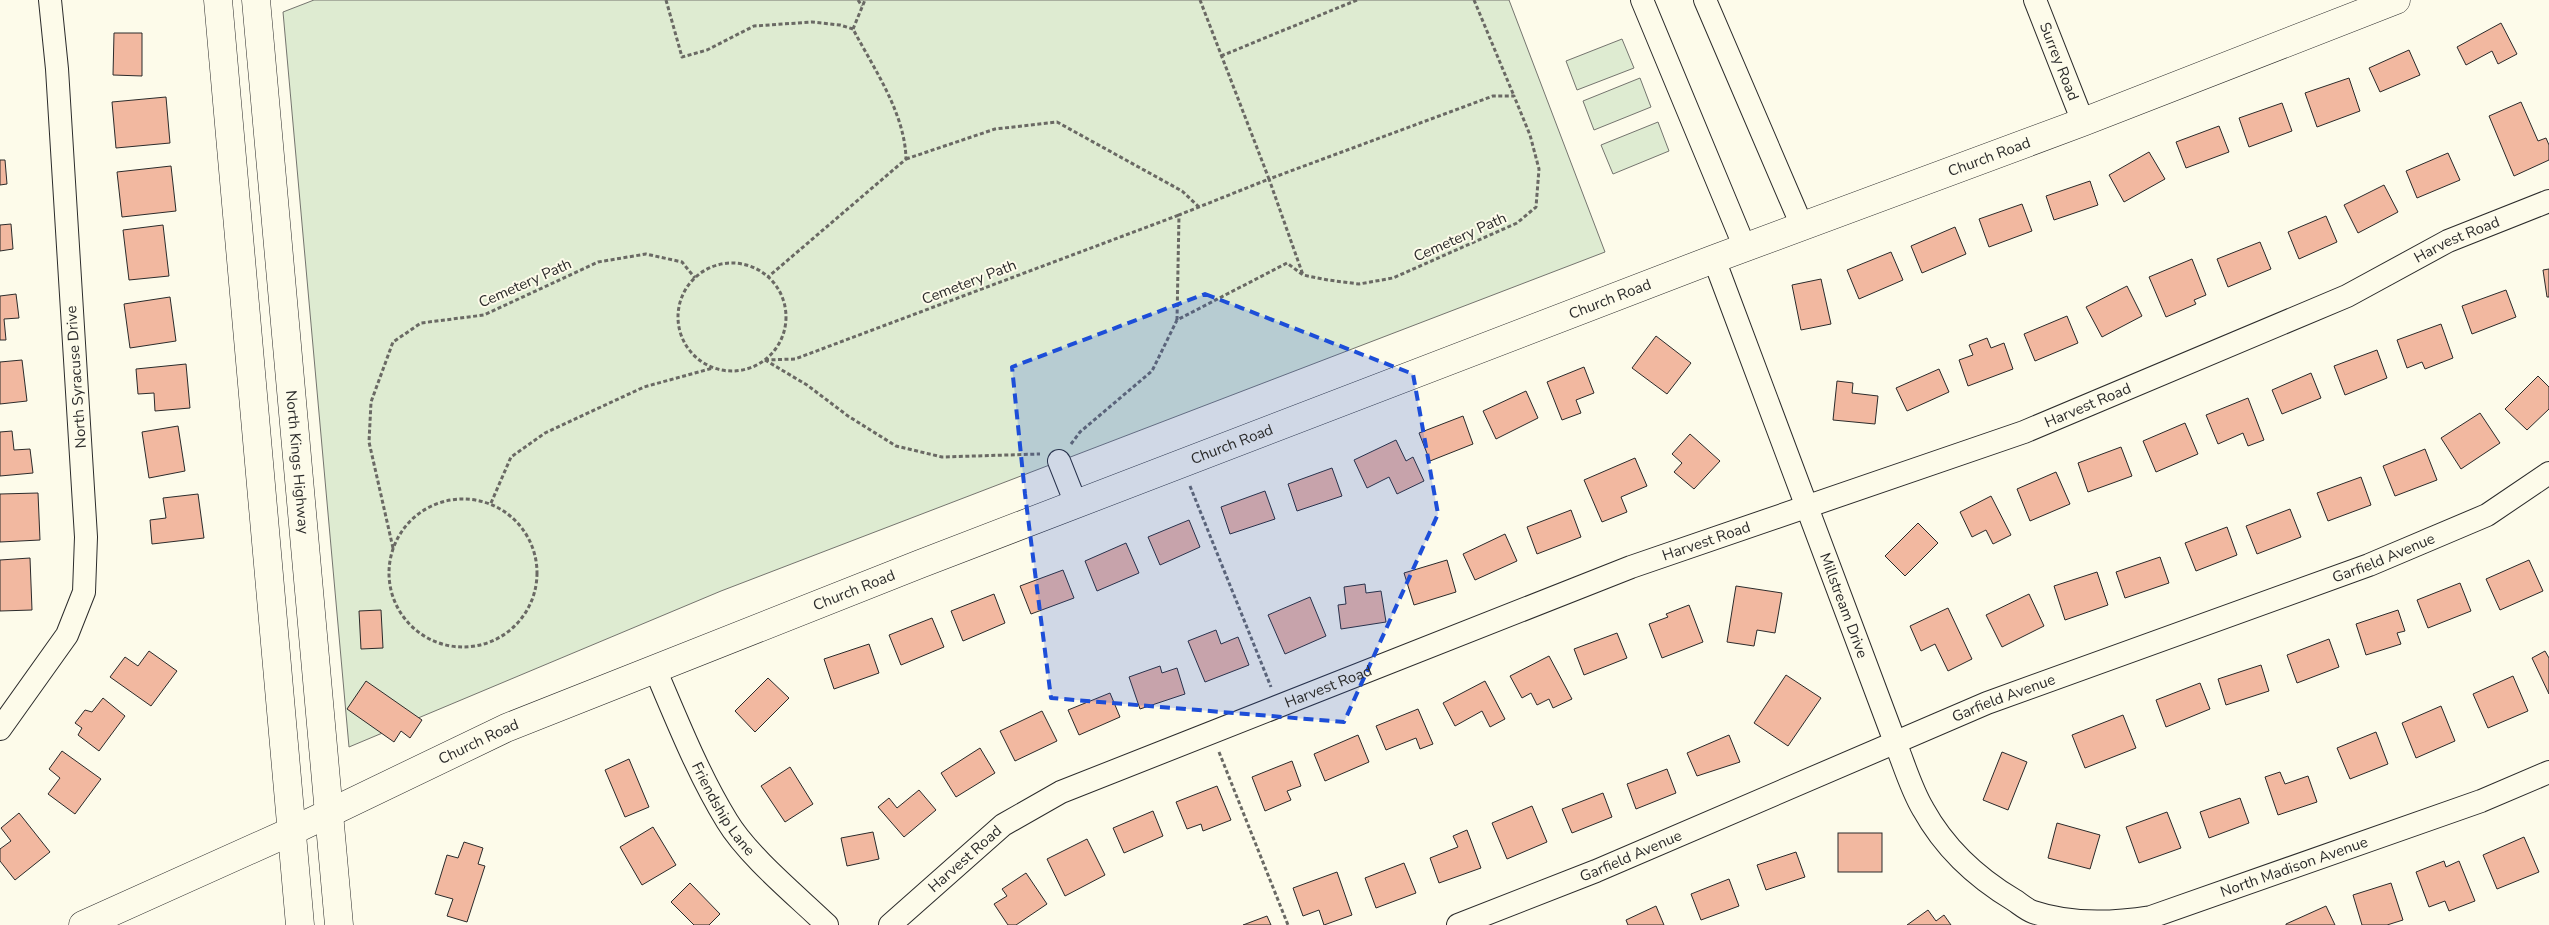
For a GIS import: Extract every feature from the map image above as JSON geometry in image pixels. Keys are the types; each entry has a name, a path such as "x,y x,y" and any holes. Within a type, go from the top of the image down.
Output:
{"main road":[{"path":"218,0 300,925"},
{"name":"North Kings Highway","path":"256,0 339,925"},
{"name":"Church Road","path":"83,925 292,831 506,728 1182,463 1714,259 2083,122 2396,0"}],"street":[{"name":"North Syracuse Drive","path":"0,729 37,681 67,635 84,592 86,538 57,69 50,0"},
{"path":"1642,0 1745,248"},
{"path":"1705,0 1802,226"},
{"name":"Surrey Road","path":"2035,0 2083,122"},
{"name":"Harvest Road","path":"890,925 1003,825 1061,792 1631,567 1806,505 2024,432 2347,296 2448,241 2549,201"},
{"name":"Millstream Drive","path":"1714,259 1895,742 1922,809 1944,840 1968,867 2031,918"},
{"path":"1059,461 1076,504"},
{"name":"Garfield Avenue","path":"1458,925 1596,871 1987,703 2369,565 2487,515 2549,473"},
{"name":"Friendship Lane","path":"655,669 697,765 728,822 759,859 827,925"},
{"name":"North Madison Avenue","path":"2031,918 2115,923 2152,921 2481,801 2549,772"}],"path":[{"path":"666,0 682,57 707,50 754,26 812,22 840,25 853,29 889,96 906,144 906,159"},
{"path":"858,0 862,6"},
{"path":"853,29 865,0"},
{"path":"1200,0 1269,179 1303,275"},
{"path":"1221,56 1357,0"},
{"name":"Cemetery Path","path":"1177,320 1287,263 1303,275 1359,284 1393,278 1517,224 1536,207 1539,169 1530,135 1474,0"},
{"name":"Cemetery Path","path":"765,360 795,359 1492,96 1514,96"},
{"path":"768,277 906,159 994,129 1057,122 1182,190 1199,207"},
{"path":"765,360 896,446 942,457 1039,454 1059,461 1080,432 1152,372 1177,320 1179,215"},
{"name":"Cemetery Path","path":"393,548 369,442 371,402 394,342 421,323 484,315 598,262 646,254 682,262 695,278"},
{"name":"Cemetery Path","path":"726,263 744,264 760,270 774,281 783,296 787,314 785,331 777,347 765,360 749,368 731,371 713,367 698,358 686,344 679,328 679,310 684,292 695,278 709,268 726,263"},
{"name":"Cemetery Path","path":"491,503 511,458 545,433 644,387 713,367"},
{"path":"1182,463 1278,706"},
{"name":"Cemetery Path","path":"468,498 491,503 513,517 529,537 538,561 537,587 528,611 511,631 489,644 463,648 440,644 419,633 402,616 392,595 388,571 393,548 405,527 422,510 444,501 468,498"},
{"path":"1211,733 1288,925"}],"highlighted area":[{"path":"1205,294 1413,374 1438,514 1344,722 1051,698 1025,494 1012,367"}],"green space":[{"path":"314,0 1509,0 1605,252 721,591 349,747 283,12"},
{"path":"1622,39 1634,68 1577,90 1566,61"},
{"path":"1640,78 1651,107 1594,130 1583,101"},
{"path":"1658,122 1669,151 1613,174 1601,145"}],"building":[{"path":"2501,23 2517,54 2498,64 2492,51 2466,65 2457,47"},
{"path":"114,33 142,33 142,76 113,75"},
{"path":"2409,50 2420,75 2380,92 2369,68"},
{"path":"2349,78 2360,111 2317,127 2305,93"},
{"path":"166,97 170,143 116,148 112,102"},
{"path":"2521,102 2538,141 2546,138 2549,145 2549,160 2514,176 2489,116"},
{"path":"2282,103 2292,131 2249,147 2239,118"},
{"path":"2219,126 2229,152 2186,168 2176,142"},
{"path":"2149,152 2165,179 2124,202 2109,175"},
{"path":"2448,153 2460,180 2417,198 2406,171"},
{"path":"0,160 5,160 7,184 0,185"},
{"path":"171,166 176,211 122,217 117,172"},
{"path":"2090,181 2098,205 2054,220 2046,196"},
{"path":"2384,185 2398,212 2358,233 2344,205"},
{"path":"2022,204 2032,231 1989,247 1979,219"},
{"path":"2326,216 2337,242 2299,259 2288,232"},
{"path":"11,224 13,249 0,251 0,225"},
{"path":"163,225 169,276 129,280 123,230"},
{"path":"1955,227 1966,254 1922,273 1911,246"},
{"path":"2260,242 2271,269 2228,287 2217,259"},
{"path":"1891,252 1903,280 1859,299 1847,270"},
{"path":"2192,259 2206,295 2194,300 2196,304 2166,317 2149,277"},
{"path":"2549,269 2549,297 2547,297 2543,270"},
{"path":"1821,279 1831,324 1801,330 1792,285"},
{"path":"2127,286 2142,316 2102,337 2086,307"},
{"path":"2506,290 2516,317 2472,334 2462,306"},
{"path":"16,294 19,318 4,319 6,340 0,340 0,296"},
{"path":"170,297 176,341 130,348 124,304"},
{"path":"2067,316 2078,343 2035,361 2024,334"},
{"path":"2441,324 2453,358 2425,369 2422,362 2407,368 2397,340"},
{"path":"1656,336 1691,363 1667,394 1632,368"},
{"path":"1987,338 1991,348 2004,343 2013,369 1968,386 1959,360 1973,355 1969,345"},
{"path":"2377,350 2387,378 2345,395 2334,366"},
{"path":"22,360 27,401 0,404 0,362"},
{"path":"186,364 190,408 155,411 154,393 138,394 136,369"},
{"path":"1584,367 1594,393 1576,400 1581,413 1562,420 1547,382"},
{"path":"1939,369 1949,392 1907,411 1896,388"},
{"path":"2311,373 2321,398 2282,414 2272,390"},
{"path":"2538,376 2549,387 2549,409 2527,430 2505,409"},
{"path":"1837,381 1853,383 1852,393 1878,396 1875,424 1833,420"},
{"path":"1526,391 1538,418 1496,439 1483,411"},
{"path":"2248,398 2264,440 2248,446 2243,433 2218,444 2206,415"},
{"path":"2480,413 2500,443 2461,469 2441,438"},
{"path":"1463,416 1473,444 1430,461 1419,433"},
{"path":"2185,423 2198,454 2156,472 2143,441"},
{"path":"178,426 185,471 149,478 142,432"},
{"path":"12,431 14,450 30,449 33,473 0,476 0,432"},
{"path":"1690,434 1720,461 1694,489 1674,472 1682,463 1672,454"},
{"path":"1396,440 1406,461 1413,457 1424,481 1397,494 1389,477 1367,488 1354,460"},
{"path":"2121,447 2132,476 2088,492 2078,463"},
{"path":"2425,449 2437,480 2395,496 2383,466"},
{"path":"1635,458 1647,486 1621,497 1627,512 1602,522 1584,480"},
{"path":"1332,468 1342,496 1297,511 1288,484"},
{"path":"2056,472 2070,504 2030,521 2017,489"},
{"path":"2361,477 2371,505 2328,521 2317,493"},
{"path":"1265,491 1275,519 1230,534 1221,507"},
{"path":"38,493 40,540 0,542 0,494"},
{"path":"198,494 204,538 152,544 150,520 166,518 163,498"},
{"path":"1991,496 2011,535 1993,544 1986,530 1972,537 1960,512"},
{"path":"2290,509 2301,537 2257,554 2246,526"},
{"path":"1571,510 1581,537 1537,554 1527,527"},
{"path":"1189,520 1200,547 1160,565 1148,537"},
{"path":"1918,523 1938,543 1905,576 1885,556"},
{"path":"2227,527 2237,555 2196,571 2185,543"},
{"path":"1505,534 1517,561 1475,580 1463,554"},
{"path":"1126,543 1139,573 1097,591 1085,561"},
{"path":"2160,557 2169,583 2125,598 2116,572"},
{"path":"30,558 32,610 0,611 0,560"},
{"path":"1447,560 1456,592 1414,605 1404,573"},
{"path":"2529,560 2543,591 2500,610 2486,579"},
{"path":"1063,570 1074,598 1031,614 1020,586"},
{"path":"2097,572 2108,605 2065,620 2054,586"},
{"path":"2460,583 2471,611 2428,628 2417,600"},
{"path":"1365,584 1366,593 1381,591 1386,622 1341,629 1338,605 1346,604 1344,587"},
{"path":"1736,586 1782,593 1775,633 1757,630 1754,646 1727,642"},
{"path":"994,594 1005,623 963,641 951,611"},
{"path":"2029,594 2044,626 2002,647 1986,615"},
{"path":"1310,597 1326,636 1285,654 1268,615"},
{"path":"1689,605 1703,642 1662,658 1649,624 1668,617 1666,614"},
{"path":"1948,608 1972,659 1948,671 1935,644 1921,651 1910,626"},
{"path":"381,610 383,648 361,649 359,611"},
{"path":"2398,610 2405,631 2397,633 2401,644 2366,655 2356,624"},
{"path":"932,618 944,647 901,665 889,635"},
{"path":"1216,630 1221,644 1238,637 1249,665 1205,682 1188,641"},
{"path":"1617,633 1627,658 1584,675 1574,649"},
{"path":"2329,639 2339,667 2297,683 2287,655"},
{"path":"869,644 879,673 834,689 824,659"},
{"path":"149,651 177,671 151,706 110,677 125,657 138,666"},
{"path":"2545,651 2549,658 2549,694 2532,658"},
{"path":"1549,656 1572,699 1553,708 1549,699 1537,705 1531,693 1522,698 1510,676"},
{"path":"2261,665 2269,691 2226,705 2218,679"},
{"path":"1160,666 1162,673 1177,668 1185,694 1140,709 1129,677"},
{"path":"1786,675 1821,698 1788,746 1754,723"},
{"path":"2513,676 2528,711 2488,728 2473,694"},
{"path":"768,678 789,698 755,732 735,711"},
{"path":"366,681 422,720 410,738 401,731 394,742 347,709"},
{"path":"1485,681 1505,719 1490,727 1482,711 1455,726 1443,703"},
{"path":"2200,683 2210,709 2166,727 2156,700"},
{"path":"1110,693 1120,717 1079,735 1068,710"},
{"path":"103,698 125,716 99,751 78,735 82,728 75,723 85,710 92,712"},
{"path":"2441,706 2455,741 2416,758 2402,723"},
{"path":"1418,709 1433,744 1420,749 1416,738 1386,750 1376,726"},
{"path":"1042,711 1057,741 1015,761 1000,731"},
{"path":"2123,715 2136,748 2085,768 2072,735"},
{"path":"2376,732 2388,764 2350,779 2337,748"},
{"path":"1358,735 1369,762 1325,781 1314,754"},
{"path":"1729,735 1740,762 1697,776 1687,753"},
{"path":"980,748 995,773 956,797 941,773"},
{"path":"62,751 101,779 75,814 48,794 60,778 49,769"},
{"path":"2002,752 2027,762 2008,810 1983,800"},
{"path":"629,759 649,807 625,817 605,770"},
{"path":"1292,761 1301,786 1287,791 1291,800 1265,811 1252,777"},
{"path":"790,767 813,804 785,822 761,786"},
{"path":"1667,769 1676,793 1636,809 1627,784"},
{"path":"2280,772 2285,784 2308,776 2317,802 2278,815 2265,777"},
{"path":"1217,786 1231,820 1203,831 1201,824 1187,829 1176,802"},
{"path":"919,790 936,810 904,837 878,807 889,798 897,808"},
{"path":"1603,793 1612,817 1572,833 1562,809"},
{"path":"2240,798 2249,823 2209,838 2200,812"},
{"path":"1532,806 1547,842 1507,859 1492,823"},
{"path":"1153,811 1163,836 1124,853 1113,828"},
{"path":"2167,812 2181,848 2139,863 2126,827"},
{"path":"19,813 50,852 15,880 0,861 0,849 11,841 1,828"},
{"path":"2057,823 2100,835 2090,869 2048,858"},
{"path":"653,827 676,865 642,885 620,847"},
{"path":"1467,830 1481,868 1439,883 1430,858 1458,847 1453,836"},
{"path":"873,832 879,859 847,866 841,838"},
{"path":"1838,833 1882,833 1882,872 1838,872"},
{"path":"2524,837 2539,872 2497,889 2483,855"},
{"path":"1087,839 1105,875 1065,896 1047,859"},
{"path":"464,842 483,848 478,864 485,866 467,922 447,916 453,899 435,894 447,855 458,858"},
{"path":"1796,852 1805,877 1766,890 1757,865"},
{"path":"2444,861 2446,867 2459,861 2475,901 2449,911 2445,901 2429,907 2416,872"},
{"path":"1404,863 1416,893 1376,908 1365,878"},
{"path":"1337,872 1352,915 1324,925 1319,910 1303,916 1293,888"},
{"path":"1026,873 1047,904 1016,925 1008,925 994,904 1007,896 1002,889"},
{"path":"1729,879 1739,906 1701,920 1691,894"},
{"path":"690,883 720,914 709,925 694,925 671,902"},
{"path":"2391,883 2403,920 2387,925 2362,925 2353,895"},
{"path":"1656,906 1664,925 1628,925 1626,920"},
{"path":"2326,906 2335,925 2286,925 2286,924"},
{"path":"1928,910 1936,921 1944,915 1951,925 1907,925"},
{"path":"1267,916 1271,925 1243,925"}]}
